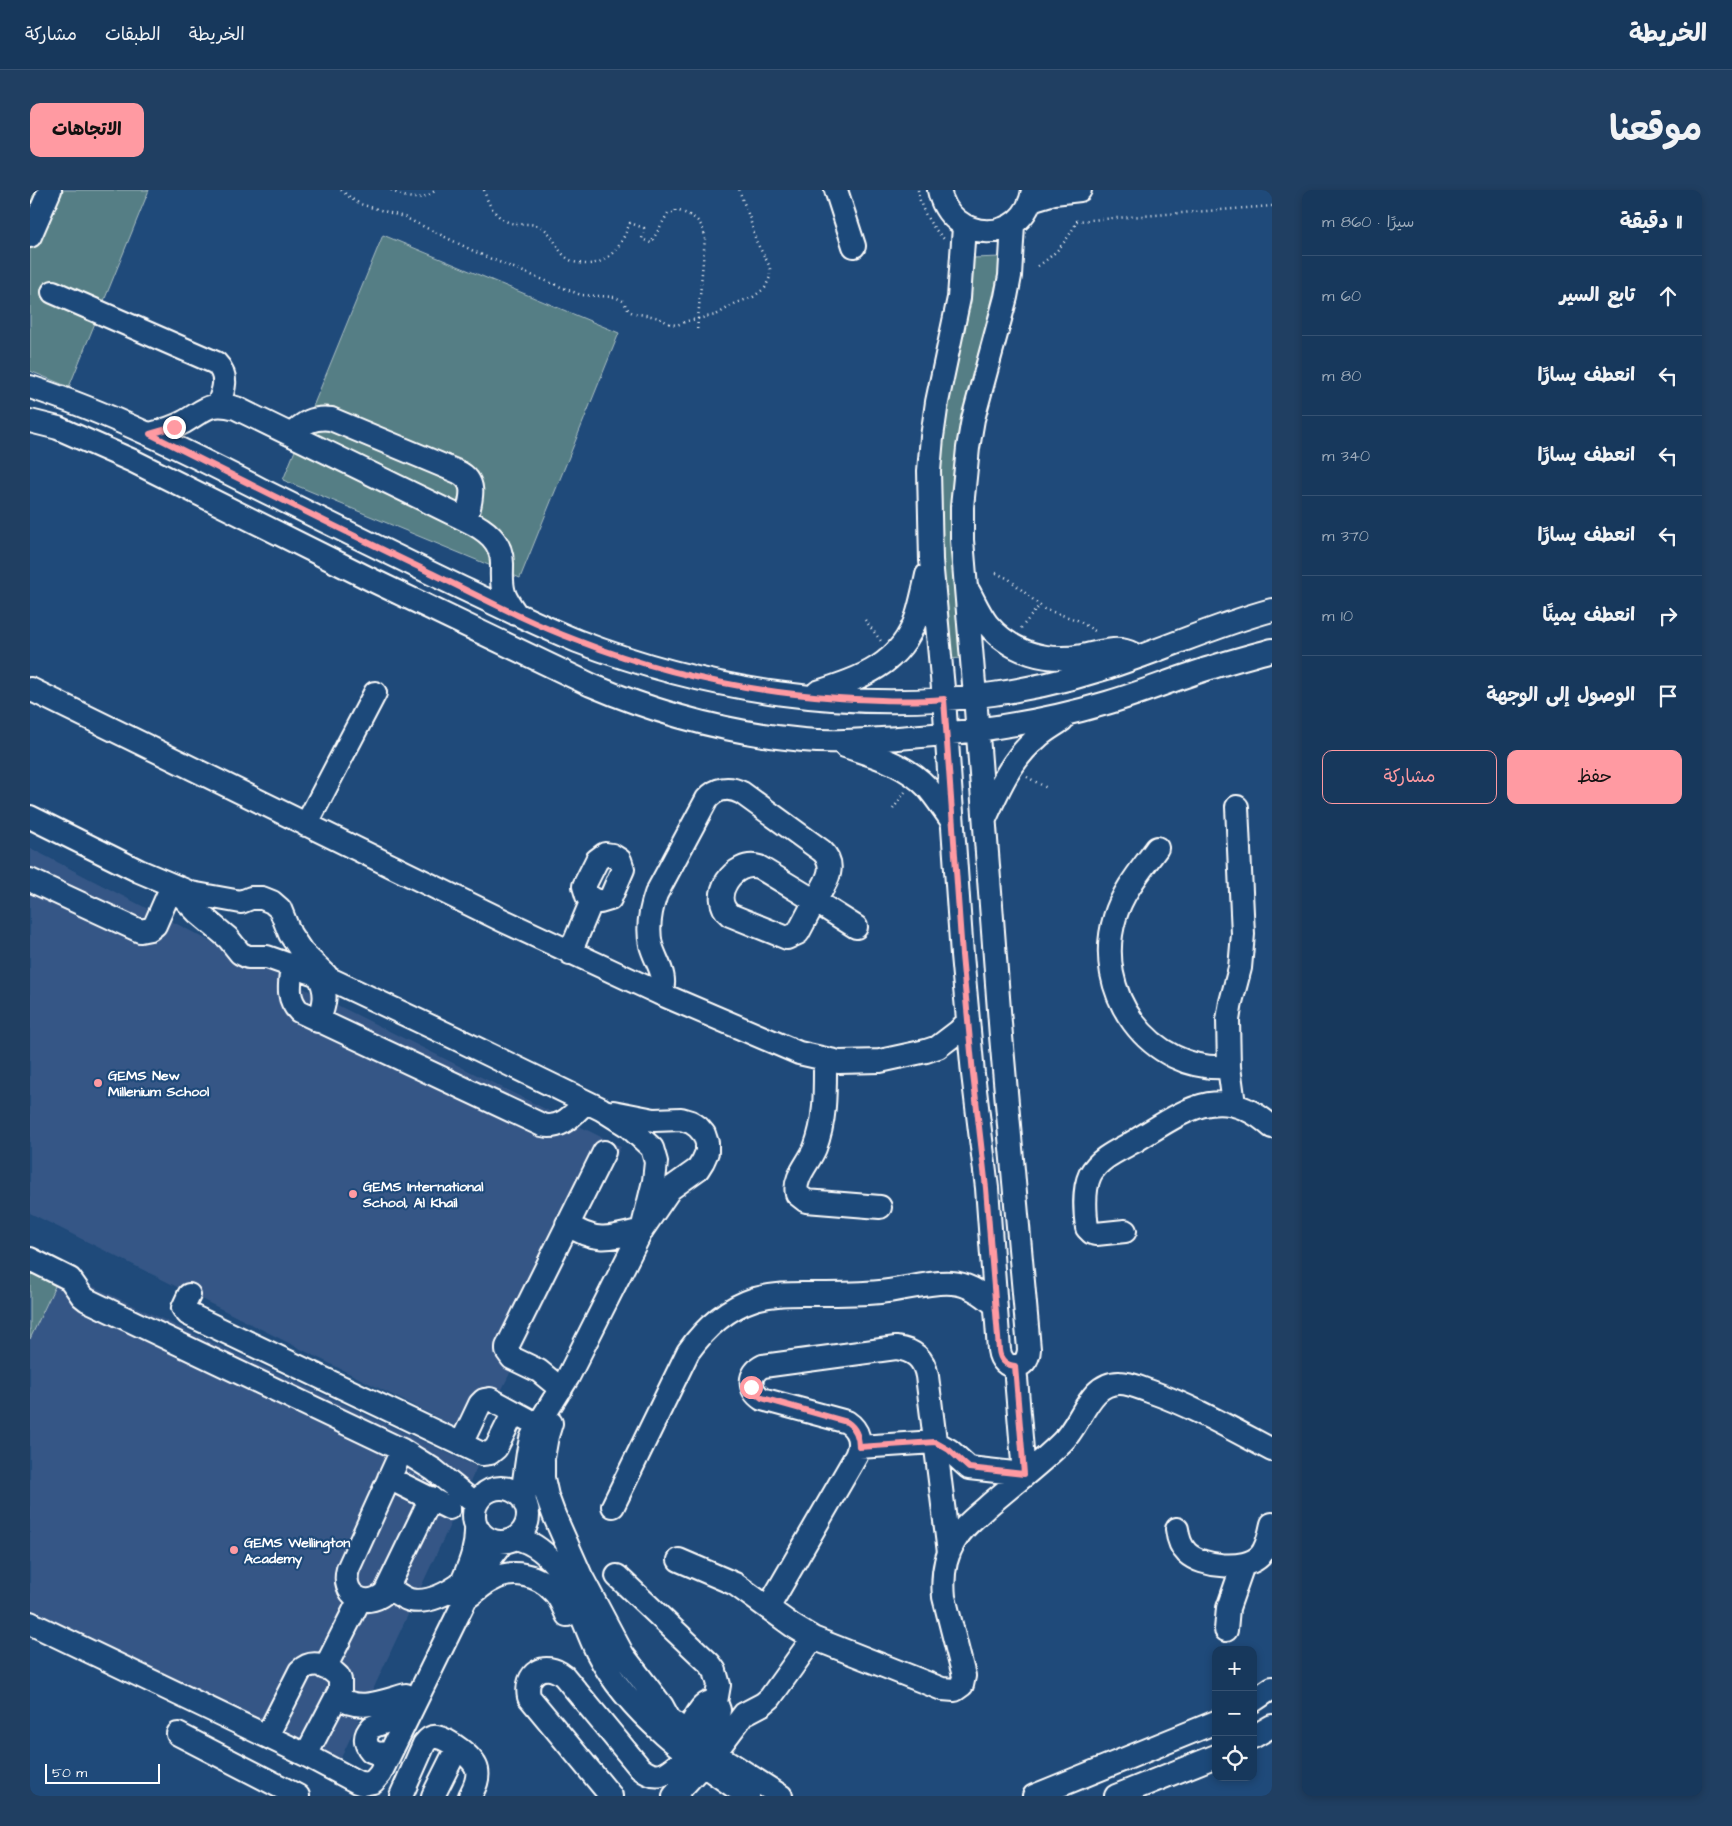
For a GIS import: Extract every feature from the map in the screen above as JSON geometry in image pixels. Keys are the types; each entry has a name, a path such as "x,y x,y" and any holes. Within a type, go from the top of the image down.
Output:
{"street":[{"path":"30,236 50,190"},
{"path":"836,190 854,246"},
{"path":"938,190 946,211 954,220 964,227 974,230 994,231 1013,224 1025,211 1032,195 1080,190"},
{"path":"964,227 958,298 932,436 930,471 931,560 944,699 968,1021 986,1188 1000,1355 1005,1363 1015,1366 1024,1363 1029,1354 1029,1349 1002,1045 976,696 964,584 962,540 962,507 968,448 973,419 1006,297 1010,276 1013,224"},
{"path":"53,292 216,363 225,379 224,391 218,405"},
{"path":"30,387 69,400 150,434 382,550 575,640 672,672 715,682 782,694 914,702 976,696 1026,689 1062,681 1138,657 1229,623 1272,610"},
{"path":"150,434 174,427 200,411 218,405 236,408 466,520 486,530 497,544 503,563 503,592 516,614"},
{"path":"292,435 305,423 322,418 331,419 458,472 468,478 472,489 466,520"},
{"path":"30,421 58,428 133,462 563,672 617,696 714,726 783,738 829,740 946,735 978,731 1035,721 1104,704 1210,668 1272,650"},
{"path":"806,696 864,676 875,670 893,655 904,642 916,617 931,560"},
{"path":"964,584 988,625 1008,643 1021,650 1050,658 1079,657 1116,649 1128,651 1138,657"},
{"path":"30,689 570,952 661,994 799,1053 825,1060 866,1062 926,1051 939,1052 963,1064 973,1074"},
{"path":"306,825 375,693"},
{"path":"985,820 1011,767 1024,749 1037,737 1074,712"},
{"path":"829,740 902,767 927,787 952,822"},
{"path":"661,994 664,987 663,974 655,956 649,931 652,906 656,894 711,794 723,788 736,790 826,855 831,871 815,902 856,927"},
{"path":"1234,1104 1229,1067 1228,1020 1240,968 1243,934 1237,807"},
{"path":"30,817 172,886 191,893 241,902 251,898 262,898 272,902 280,909 290,934 302,952 326,978 326,1001 318,1021"},
{"path":"1157,848 1129,886 1115,917 1111,933 1110,950 1114,983 1128,1014 1149,1040 1162,1050 1172,1057 1194,1066 1211,1068 1229,1067"},
{"path":"30,880 140,932 154,924 172,886"},
{"path":"172,886 197,912 228,938 240,953 248,957 267,957 326,978 453,1036 594,1106 640,1136 652,1148 656,1162 654,1181 642,1230"},
{"path":"570,952 592,900"},
{"path":"292,966 289,989 291,1001 299,1011 542,1125 553,1126 563,1123 594,1106 645,1119 682,1119 698,1127 704,1134 707,1143 707,1152 698,1168 670,1189 642,1230 562,1389 538,1425 528,1453 518,1526 463,1591 395,1718 387,1723 372,1727 366,1736 365,1742 371,1751 379,1754 390,1752"},
{"path":"926,1051 949,1040 968,1021"},
{"path":"825,1060 825,1108 822,1123 814,1152 796,1183 797,1194 806,1201 880,1207"},
{"path":"1125,1231 1096,1234 1087,1228 1086,1186 1093,1170 1106,1158 1186,1110 1201,1105 1234,1104 1261,1117 1272,1127"},
{"path":"562,1389 539,1371 512,1358 507,1351 507,1347 604,1152"},
{"path":"568,1224 584,1234 598,1238 608,1238 642,1230"},
{"path":"30,1259 70,1279 82,1296 88,1300 402,1450 434,1470 476,1504"},
{"path":"612,1506 688,1352 710,1325 724,1314 739,1306 772,1295 880,1292 944,1283 961,1284 971,1288 988,1298 995,1305"},
{"path":"189,1296 184,1305 186,1313 482,1454 490,1453 496,1448 508,1409"},
{"path":"768,1608 856,1456 859,1447 858,1435 852,1425 847,1422 757,1396 751,1387 751,1382 755,1372 763,1366 896,1348 911,1351 918,1356 926,1368 949,1553"},
{"path":"1015,1366 1024,1474"},
{"path":"678,1560 735,1584 813,1638 950,1691 959,1688 964,1680 964,1671 944,1597 943,1586 949,1553 954,1541 971,1521 1067,1438 1093,1395 1101,1388 1116,1383 1131,1385 1197,1410 1272,1450"},
{"path":"562,1389 547,1436 543,1458 543,1478 554,1516 623,1656 662,1706 671,1710 700,1746 748,1796"},
{"path":"461,1444 481,1402 486,1399 490,1399 538,1425"},
{"path":"859,1447 935,1442 949,1450 969,1468 1024,1474"},
{"path":"390,1478 440,1503 389,1588 379,1598 373,1600 360,1599 349,1590 346,1576 402,1450"},
{"path":"363,1788 377,1779 463,1591 475,1545 476,1526 473,1511 476,1504 486,1492 501,1488 515,1492 518,1526 529,1541 541,1549 559,1568 598,1653 610,1673 646,1717 799,1796"},
{"path":"476,1526 486,1539 494,1542 518,1526 535,1523 566,1554 582,1576"},
{"path":"1176,1529 1180,1542 1194,1558 1216,1564 1235,1566 1251,1562 1264,1551 1268,1544 1272,1524"},
{"path":"1226,1630 1228,1608 1243,1565"},
{"path":"389,1588 409,1600 420,1600 463,1591 483,1585 492,1579 505,1575 532,1576 544,1582 554,1591 561,1602 600,1678 624,1712 653,1737 667,1746 700,1746 781,1796"},
{"path":"617,1576 710,1664 719,1685 716,1702 719,1714 674,1796"},
{"path":"325,1668 360,1599"},
{"path":"30,1623 306,1755 357,1782 363,1788 388,1796"},
{"path":"611,1796 529,1697 527,1690 532,1676 538,1672 552,1669 564,1676 644,1772 650,1775 661,1775 744,1714 770,1698 813,1638"},
{"path":"267,1736 300,1671 308,1664 318,1664 334,1672 340,1680 340,1690 306,1755"},
{"path":"1257,1697 1272,1688"},
{"path":"336,1696 346,1703 364,1706 406,1695"},
{"path":"1257,1712 1272,1702"},
{"path":"1034,1796 1212,1724"},
{"path":"1255,1736 1272,1726"},
{"path":"178,1734 298,1796"},
{"path":"1062,1796 1213,1736"},
{"path":"401,1796 426,1741 430,1738 438,1737 474,1760 478,1779 470,1796"},
{"path":"433,1796 457,1748"},
{"path":"1116,1796 1212,1758"}],"path":[{"path":"342,190 360,204 404,217 484,256 581,295 615,297 623,301 629,311 633,313 659,318 674,325 716,315 736,303 760,293 765,288 770,277 768,262 756,240 739,190"},
{"path":"391,190 404,196 418,199 430,195 436,190"},
{"path":"484,190 489,204 499,217 512,223 532,224 544,229 554,239 559,249 567,258 584,264 600,262 615,251 630,223 644,228 642,239 651,243 668,213 675,213 676,210 694,216 703,227 705,238 697,331"},
{"path":"1038,266 1057,251 1077,221 1272,206"},
{"path":"996,573 1009,579 1039,606 1077,620 1095,631"},
{"path":"1008,643 1039,606"},
{"path":"865,620 893,655"},
{"path":"1011,767 1047,788"}],"shaded area":[{"name":"GEMS International School, Al Khail","path":"30,848 231,952 621,1147 478,1438 30,1213"},
{"name":"GEMS Wellington Academy","path":"30,1255 477,1467 333,1775 30,1632"}],"green space":[{"path":"30,190 149,190 69,387 30,371"},
{"path":"383,235 619,333 520,578 283,480"},
{"path":"1000,257 999,270 975,371 962,658 948,659 939,528 941,433 973,258"},
{"path":"30,1272 56,1284 30,1339"}],"place":[{"name":"GEMS New Millenium School","path":"98,1083"},
{"name":"GEMS International School, Al Khail","path":"353,1194"},
{"name":"GEMS Wellington Academy","path":"234,1550"}],"route":[{"path":"174,427 150,434 382,550 575,640 680,674 782,694 879,701 914,702 944,699 962,955 986,1188 999,1350 1005,1363 1015,1366 1024,1474 969,1468 957,1456 935,1442 859,1447 856,1430 842,1419 762,1398 757,1396 751,1387"}]}
